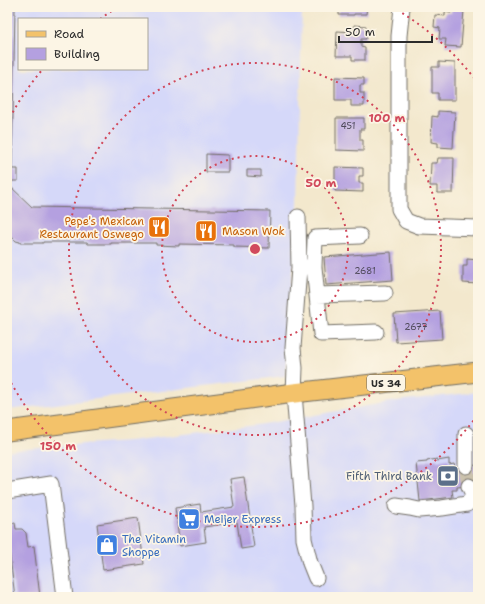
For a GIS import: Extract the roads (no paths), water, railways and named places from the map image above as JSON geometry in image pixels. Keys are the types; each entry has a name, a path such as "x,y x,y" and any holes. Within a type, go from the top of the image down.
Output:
{"main road":[{"name":"US 34","path":"7,431 478,372"}],"street":[{"path":"402,7 399,36 399,209 406,221 419,226 478,228"},
{"path":"298,217 306,267 316,295 321,334 376,332"},
{"path":"316,578 310,563 304,539 303,506 294,394 295,368 293,348 306,267 315,238 360,236"},
{"path":"316,295 385,293"},
{"path":"466,434 466,466"},
{"path":"7,491 51,484 65,597"},
{"path":"396,506 419,510 467,504 474,496 469,486"}],"tunnel":[{"path":"466,466 469,486"}],"place":[{"name":"Pepe's Mexican Restaurant Oswego","path":"159,227"},
{"name":"Mason Wok","path":"206,231"},
{"name":"Fifth Third Bank","path":"448,476"},
{"name":"Meijer Express","path":"189,519"},
{"name":"The Vitamin Shoppe","path":"107,545"}]}
